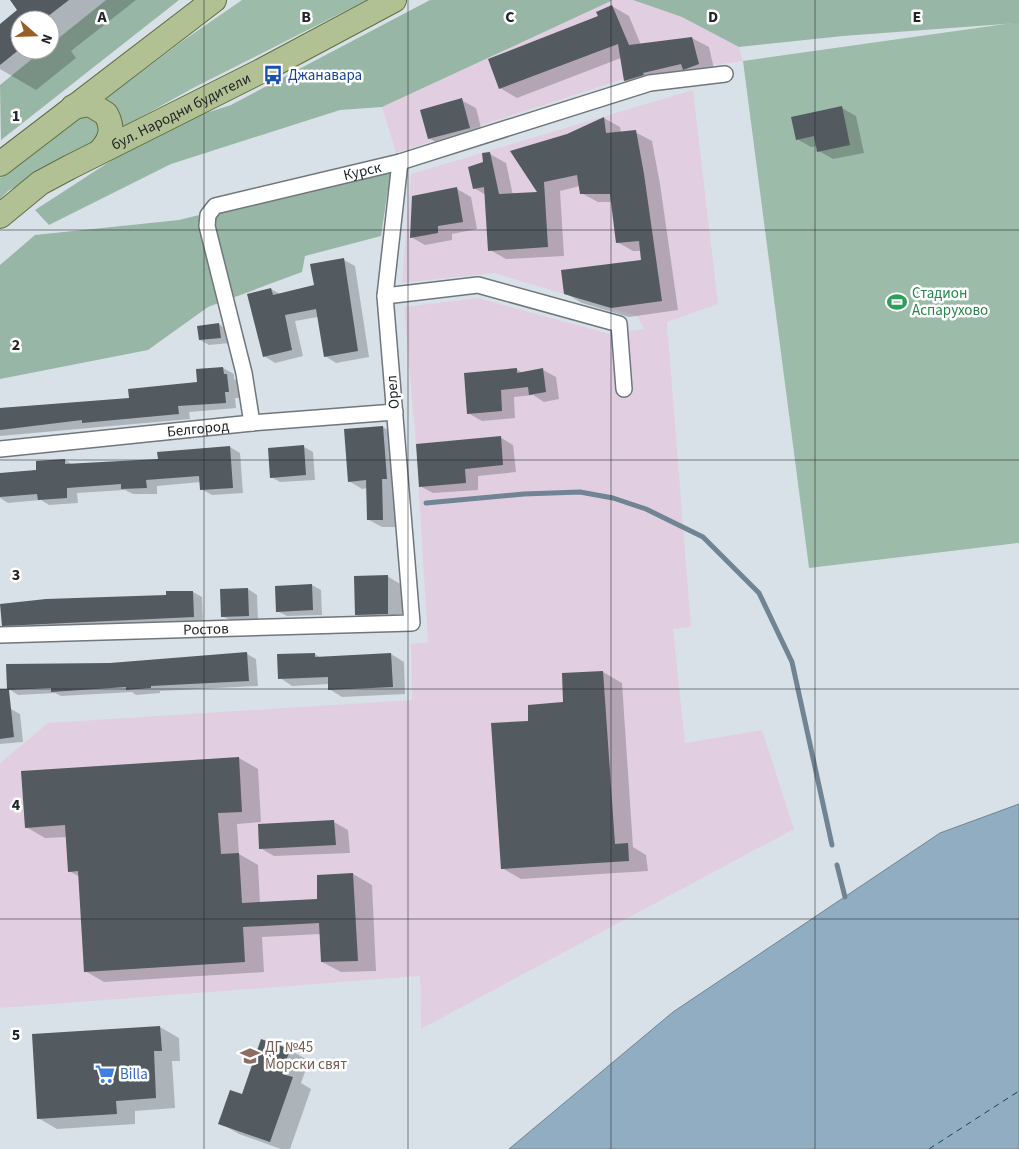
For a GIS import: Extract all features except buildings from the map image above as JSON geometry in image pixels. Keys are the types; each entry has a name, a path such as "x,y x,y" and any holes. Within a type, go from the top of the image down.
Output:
{"main road":[{"path":"0,164 214,0"},
{"name":"бул. Народни будители","path":"0,216 40,183 102,149 261,71 394,0"},
{"path":"73,107 90,104 106,114 111,130 110,137 102,149"}],"street":[{"name":"Курск","path":"252,423 244,373 207,226 211,210 220,204 400,162 650,83 724,74"},
{"name":"Орел","path":"400,162 385,296 412,623"},
{"path":"385,296 478,285 619,324 624,389"},
{"name":"Белгород","path":"0,449 252,423 395,412"},
{"name":"Ростов","path":"0,635 412,623"}],"shaded area":[{"path":"613,0 633,0 682,17 739,47 743,61 630,77 396,153 382,107"},
{"path":"693,90 718,304 667,322 691,627 673,629 685,743 762,730 794,829 421,1029 420,976 0,1008 0,763 48,723 412,700 411,644 428,642 416,444 404,307 478,298 610,334 644,329 637,316 494,273 402,283 411,174"}],"green space":[{"path":"106,0 179,0 1,140 0,85 31,60 60,60 60,37"},
{"path":"242,0 367,0 193,88 8,191 0,199 0,178 184,40"},
{"path":"430,0 613,0 382,107 340,110 171,164 49,225 35,210 126,151 184,120 231,105"},
{"path":"633,0 1019,0 1019,23 843,36 739,47 682,17"},
{"name":"Стадион Аспарухово","path":"1019,22 1019,543 809,568 743,61"},
{"path":"391,168 381,236 305,256 302,272 208,307 148,350 0,379 0,265 35,235 179,220"}],"water":[{"path":"1019,804 1019,1149 509,1149 673,1012 940,833"}],"waterway":[{"path":"426,503 524,494 580,492 613,498 646,509 703,537 759,593 792,662 832,845"},
{"path":"837,865 845,897"}],"ferry route":[{"path":"929,1149 1019,1091"}],"place":[{"name":"Джанавара","path":"273,75"},
{"name":"Стадион Аспарухово","path":"897,302"},
{"name":"ДГ №45 Морски свят","path":"250,1056"},
{"name":"Billa","path":"105,1074"}]}
